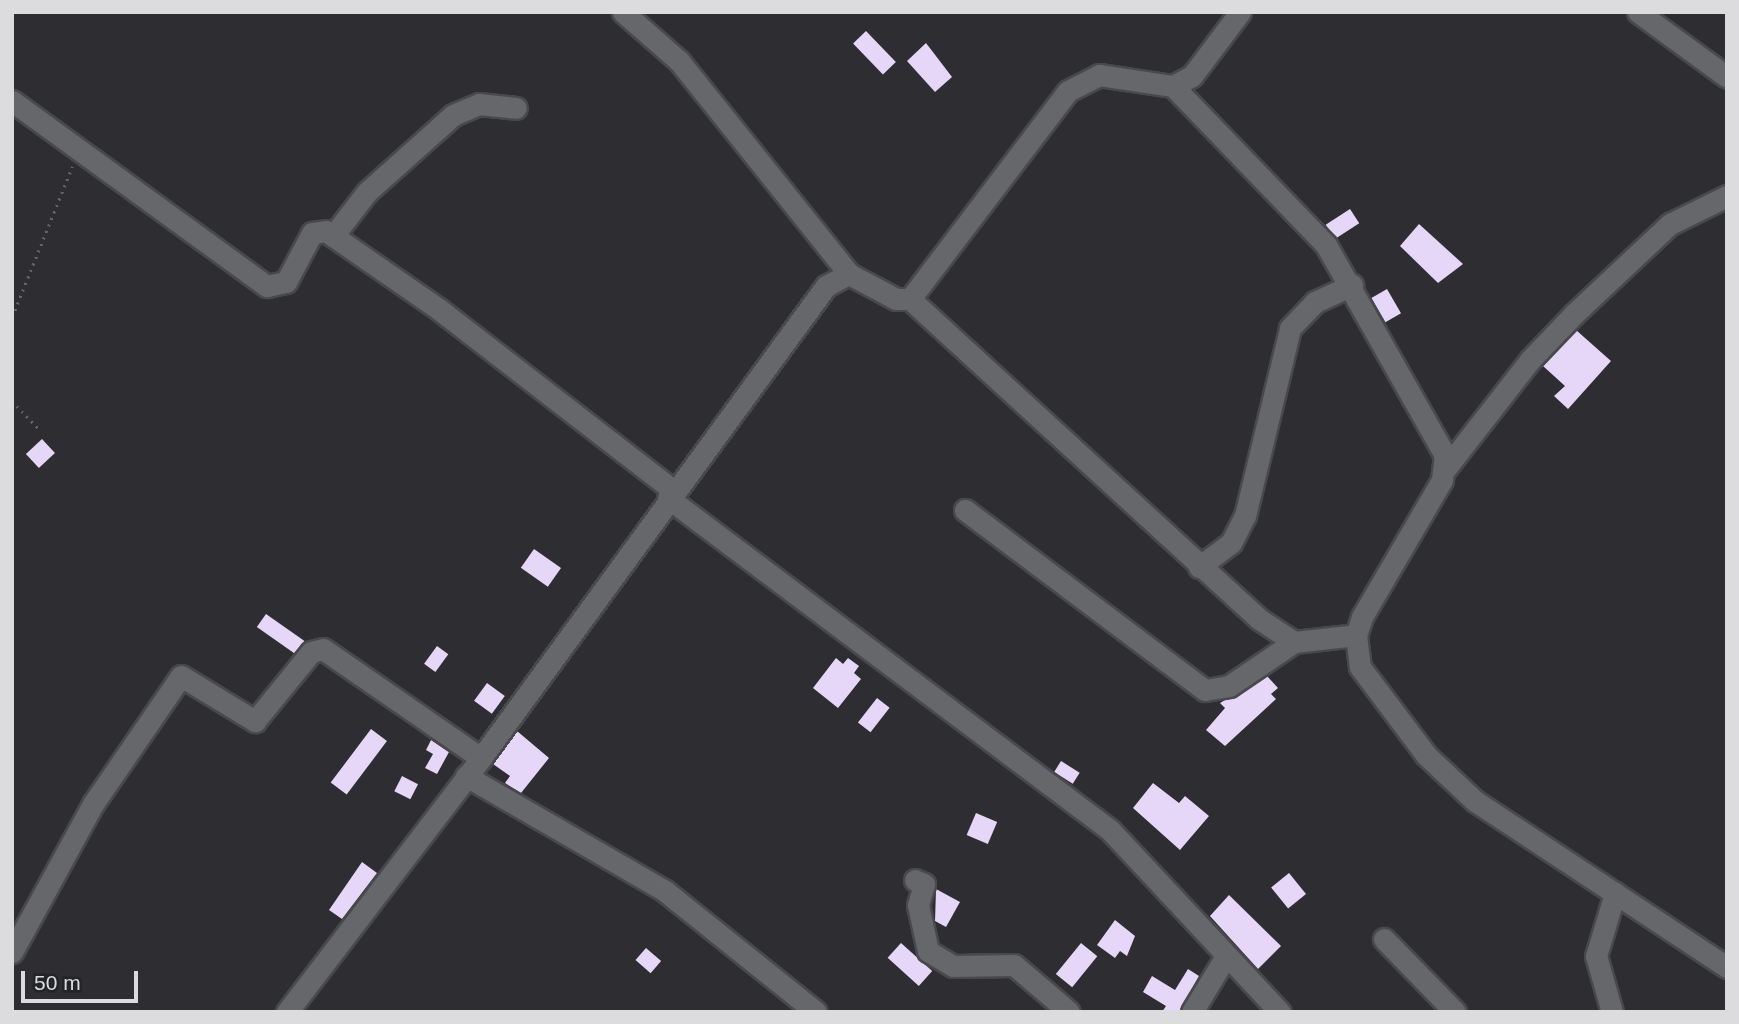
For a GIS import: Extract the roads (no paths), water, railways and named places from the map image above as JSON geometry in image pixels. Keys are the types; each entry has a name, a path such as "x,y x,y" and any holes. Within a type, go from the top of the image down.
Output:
{"street":[{"path":"623,12 679,61 849,274 896,299 910,299 1199,567 1294,642"},
{"path":"910,299 1068,91 1099,75 1172,86 1192,76 1240,12"},
{"path":"1639,12 1727,77"},
{"path":"1172,86 1307,222 1352,285 1438,441 1446,468"},
{"path":"12,101 267,286 286,282 317,228 334,236 440,310 671,494 1110,830 1280,1012"},
{"path":"334,236 367,192 453,115 479,104 516,108"},
{"path":"1727,196 1670,225 1574,314 1523,368 1446,468 1356,635 1360,667 1451,781 1727,967"},
{"path":"287,1012 481,758 671,494 826,286 849,274"},
{"path":"1199,567 1231,543 1245,516 1290,328 1315,302 1352,285"},
{"path":"965,510 1205,690 1229,686 1294,642 1356,635"},
{"path":"12,952 83,819 181,676 255,721 311,652 323,649 481,758"},
{"path":"467,776 665,891 816,1012"},
{"path":"915,880 924,884 918,905 928,951 953,966 1014,965 1069,1012"},
{"path":"1612,1012 1595,956 1615,893"},
{"path":"1384,939 1455,1012"},
{"path":"1192,1012 1226,956"}]}
